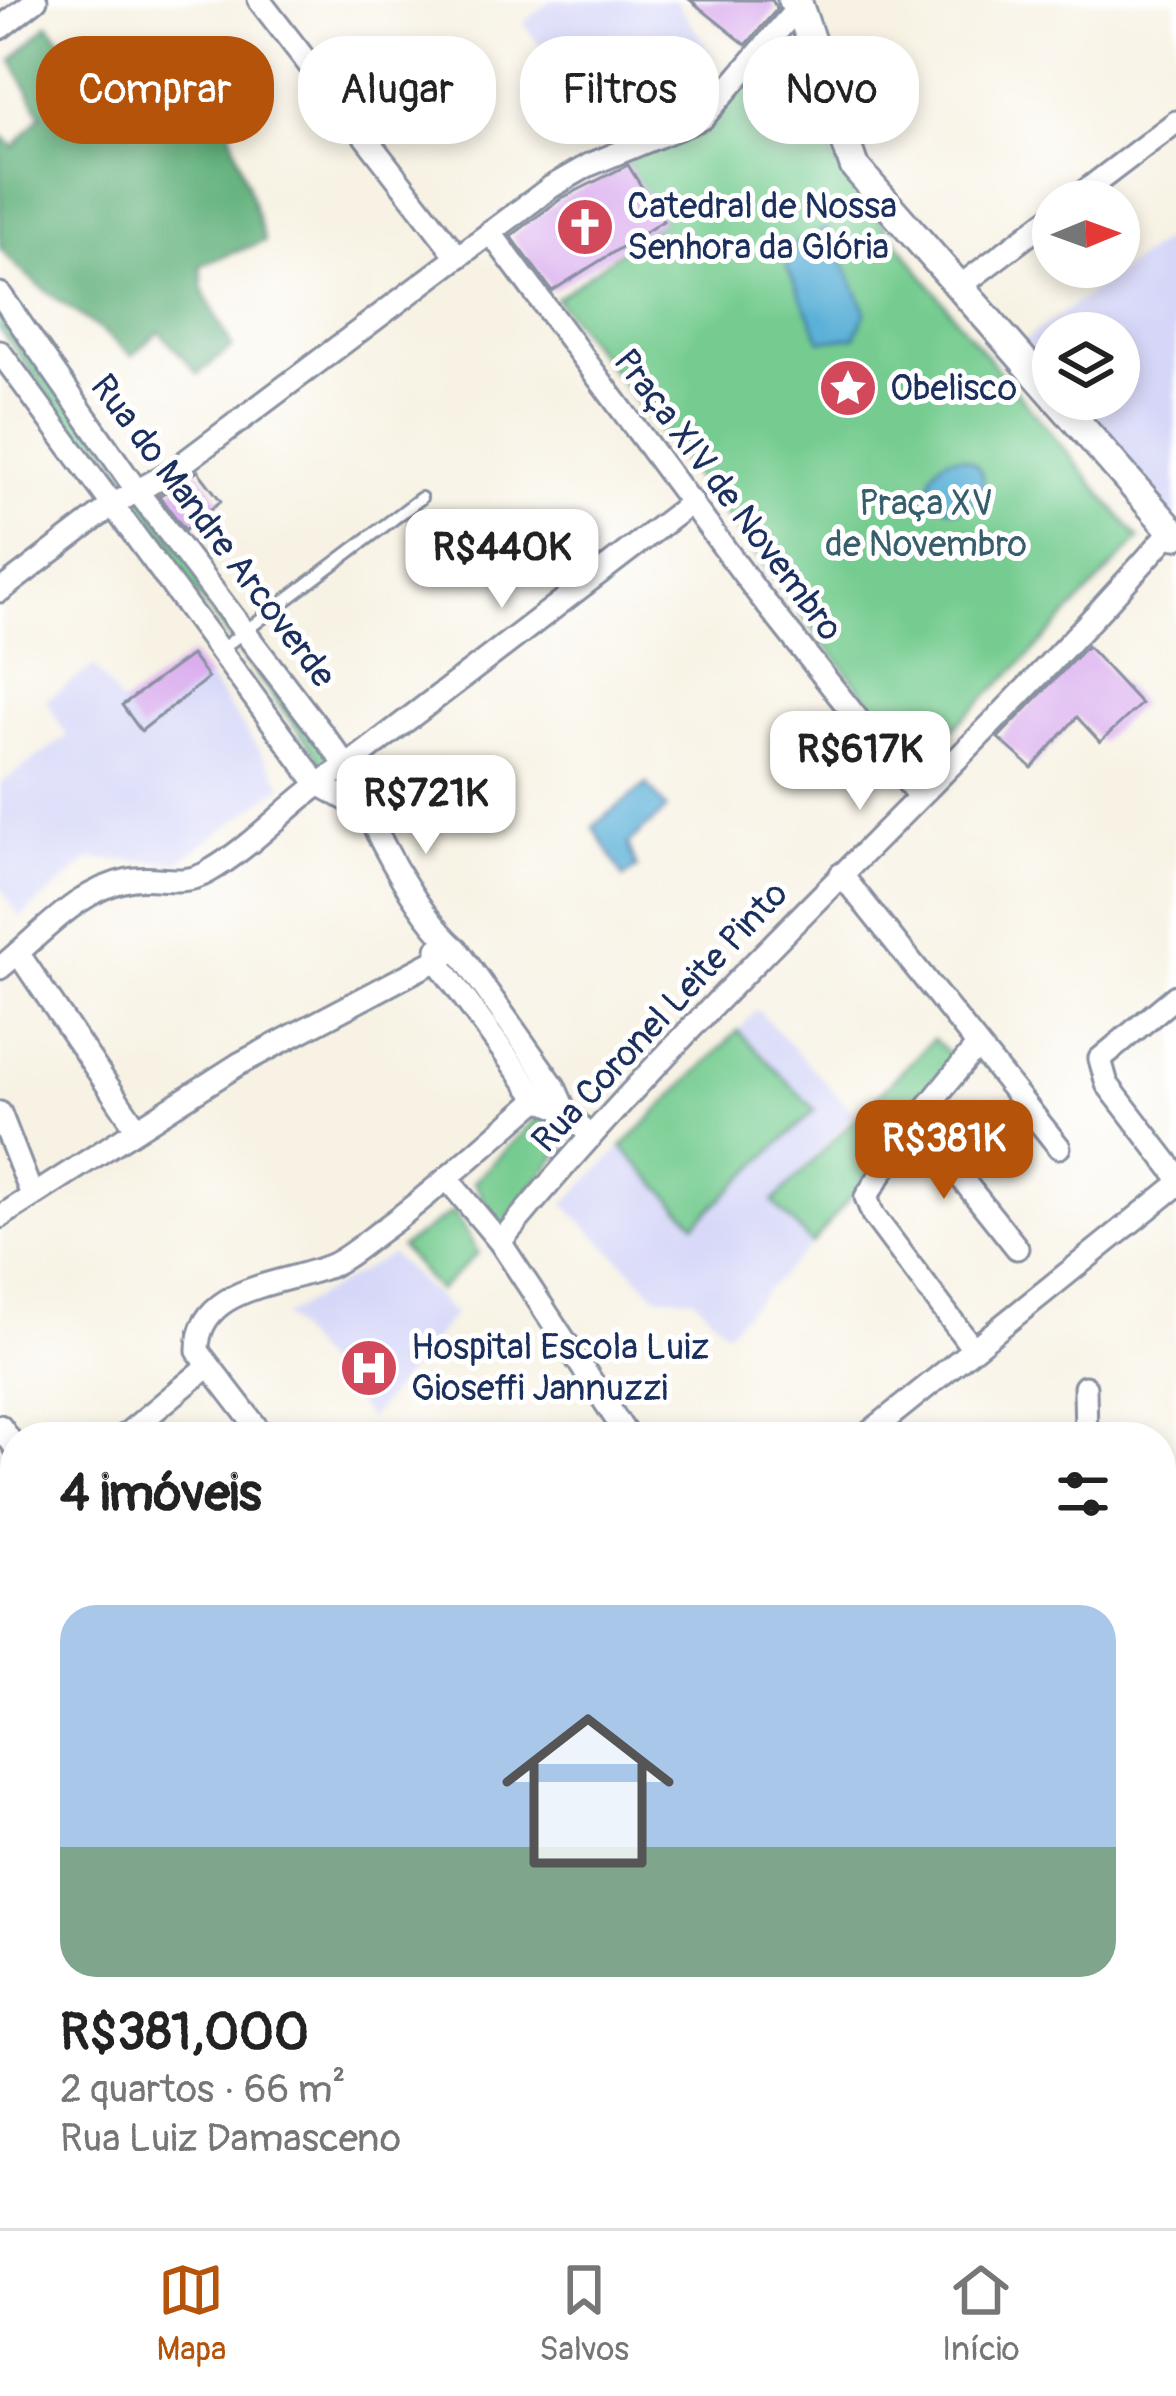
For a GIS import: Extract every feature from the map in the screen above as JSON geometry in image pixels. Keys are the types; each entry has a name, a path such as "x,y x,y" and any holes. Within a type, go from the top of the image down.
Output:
{"street":[{"path":"0,28 29,2"},
{"path":"0,590 589,165 703,118 795,3"},
{"path":"795,3 854,166 1032,371"},
{"path":"269,4 458,257"},
{"path":"1100,180 1176,122"},
{"name":"Praça XIV de Novembro","path":"490,232 917,794"},
{"path":"959,287 1032,232"},
{"name":"Rua do Mandre Arcoverde","path":"0,294 137,491 347,766 365,810 447,956 546,1093 589,1134"},
{"name":"Rua do Mandre Arcoverde","path":"0,352 317,782 365,810"},
{"path":"1076,420 1175,530"},
{"path":"135,1126 9,960 82,899 108,885 132,878 177,882 205,874 317,782 347,766 692,502"},
{"name":"Rua Coronel Leite Pinto","path":"500,1242 589,1134 917,794 1090,623 1175,530"},
{"path":"841,874 1059,1147"},
{"path":"0,1217 135,1126 292,1034 447,956"},
{"path":"1176,997 1100,1059 1107,1084 1176,1174"},
{"path":"971,1346 873,1215 866,1197 916,1121 977,1046"},
{"path":"253,1422 207,1367 198,1339 212,1309 233,1296 336,1263 449,1181 546,1093"},
{"path":"0,1113 32,1196"},
{"path":"916,1121 1017,1248"},
{"path":"449,1181 500,1242 618,1422"},
{"path":"882,1422 1176,1186"},
{"path":"141,1422 207,1367"},
{"path":"1085,1388 1086,1422"}],"lane":[{"path":"220,650 421,498"}],"shaded area":[{"path":"551,0 675,0 700,36 533,36 524,23"},
{"path":"1176,231 1176,514 1171,518 1088,420 1140,420 1140,312 1064,312 1097,288 1140,288 1140,257"},
{"path":"1032,335 1032,354 1022,342"},
{"path":"94,666 141,731 208,678 284,785 179,862 90,859 20,918 0,886 0,784 67,736 46,700"},
{"path":"757,1009 854,1113 773,1201 812,1244 726,1332 693,1297 657,1296 564,1204 622,1147 695,1224 815,1110 738,1031"},
{"name":"Hospital Escola Luiz Gioseffi Jannuzzi","path":"391,1254 454,1314 369,1419 284,1316"}],"green space":[{"path":"48,24 58,36 36,36"},
{"path":"36,36 36,106 12,60"},
{"name":"Praça XV de Novembro","path":"743,82 743,144 828,144 961,325 1032,410 1032,420 1040,420 1139,539 1025,660 917,762 556,299 662,221 624,159 656,144 719,144 719,106"},
{"path":"36,121 36,144 234,144 265,241 201,265 203,290 232,347 198,374 159,331 132,356 32,280 0,248 0,134 14,147"},
{"path":"0,304 342,764 329,772 0,329"},
{"path":"738,1031 815,1110 695,1224 622,1147"},
{"path":"933,1039 959,1063 812,1244 773,1202"},
{"path":"549,1106 574,1133 501,1230 474,1182"},
{"path":"454,1211 478,1253 438,1291 401,1247"}],"water":[{"path":"827,228 866,311 855,337 821,341 787,267 795,243"},
{"path":"957,457 975,465 983,483 975,501 957,509 939,501 931,483 939,465"},
{"path":"647,784 667,809 628,844 637,868 624,878 593,826"}],"building":[{"path":"690,0 772,0 777,9 754,36 743,36 743,43"},
{"name":"Catedral de Nossa Senhora da Glória","path":"628,165 663,221 552,291 511,236 562,198"},
{"path":"198,471 221,501 185,530 159,496"},
{"path":"1087,646 1141,704 1100,742 1077,717 1032,768 998,738"},
{"path":"191,655 208,678 141,731 122,705"}],"place":[{"name":"Catedral de Nossa Senhora da Glória","path":"585,227"},
{"name":"Obelisco","path":"848,388"},
{"name":"Hospital Escola Luiz Gioseffi Jannuzzi","path":"369,1368"}]}
